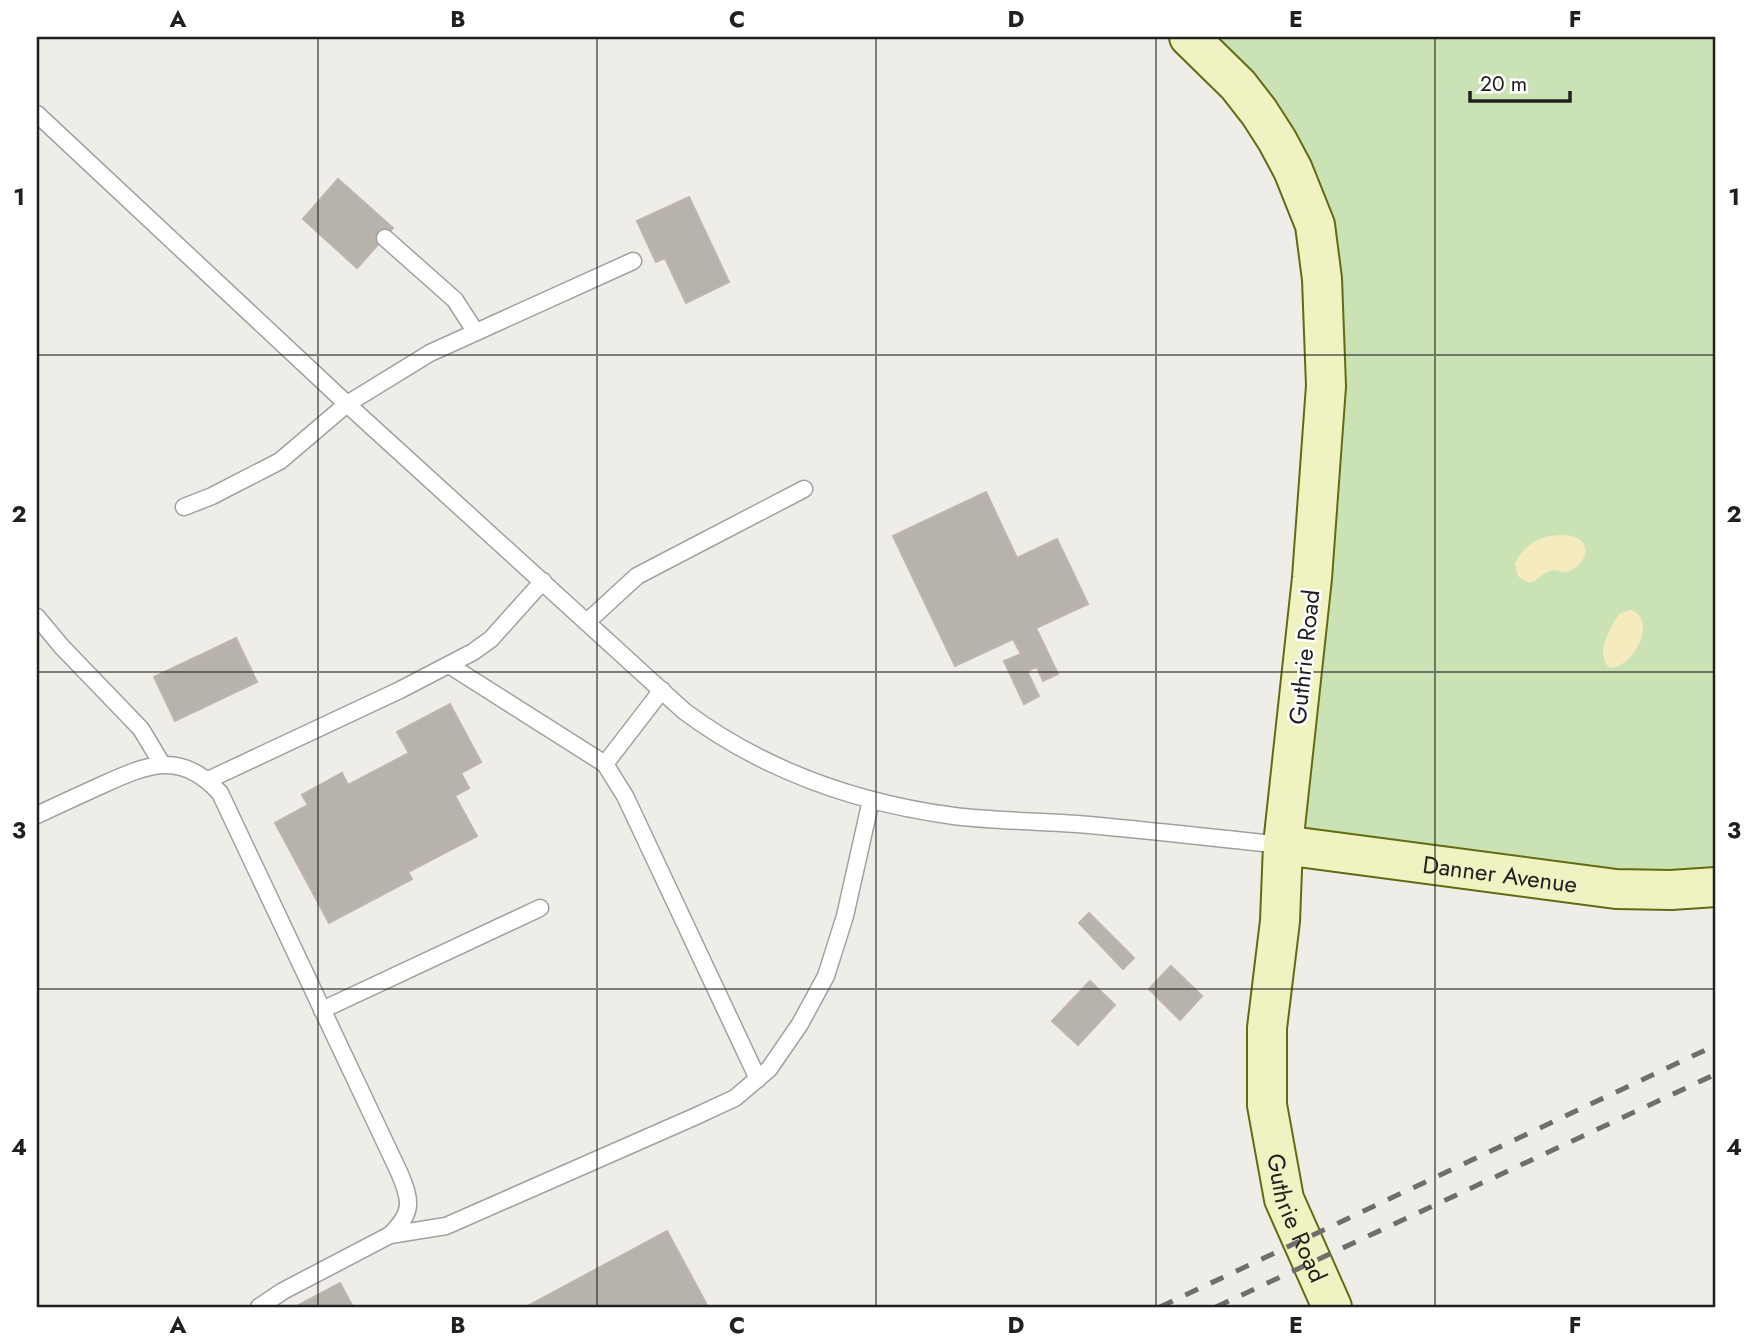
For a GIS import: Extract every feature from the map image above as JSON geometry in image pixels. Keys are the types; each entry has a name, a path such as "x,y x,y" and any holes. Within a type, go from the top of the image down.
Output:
{"street":[{"name":"Guthrie Road","path":"1189,37 1238,85 1278,140 1315,225 1325,332 1325,399 1312,578 1283,845 1280,921 1267,1028 1267,1104 1284,1199 1332,1307"},
{"name":"Danner Avenue","path":"1283,845 1616,889 1716,887"}],"lane":[{"path":"37,114 347,404 662,690 703,725 744,751 788,772 872,800 955,816 1076,824 1283,845"},
{"path":"385,238 455,300 475,331"},
{"path":"184,508 280,461 347,404 430,353 632,261"},
{"path":"588,621 637,576 804,489"},
{"path":"208,780 473,652 491,639 543,581"},
{"path":"37,617 141,729 162,764"},
{"path":"449,664 606,764 625,796 758,1079"},
{"path":"606,764 662,690"},
{"path":"37,815 139,768 162,764 184,768 208,780 220,793 408,1195 408,1209 403,1223 390,1235 283,1291 259,1307"},
{"path":"390,1235 446,1226 735,1098 758,1079 769,1069 800,1024 826,976 845,916 872,800"},
{"path":"322,1010 540,908"}],"green space":[{"path":"1189,37 1716,37 1716,887 1283,845 1312,578 1315,225"}],"sand":[{"path":"1546,537 1574,537 1583,544 1586,553 1578,566 1565,572 1548,571 1533,582 1518,576 1515,564 1527,547"},
{"path":"1630,610 1638,615 1642,622 1640,642 1627,660 1610,668 1603,656 1605,641 1619,614"}],"building":[{"path":"338,179 393,228 357,268 303,219"},
{"path":"689,197 729,282 686,303 665,258 656,262 637,221"},
{"path":"986,492 1017,558 1057,539 1088,604 1036,628 1058,674 1043,681 1037,667 1027,671 1039,696 1024,704 1004,661 1021,654 1013,639 955,666 893,536"},
{"path":"236,638 257,682 175,721 154,677"},
{"path":"450,704 481,762 461,773 469,788 455,796 477,836 408,872 412,879 329,923 275,823 308,805 302,795 342,773 348,785 409,753 397,732"},
{"path":"1089,913 1134,958 1123,969 1079,923"},
{"path":"1171,966 1202,996 1180,1020 1149,989"},
{"path":"1090,981 1115,1005 1078,1045 1052,1021"},
{"path":"667,1231 708,1307 526,1307"},
{"path":"340,1283 353,1307 295,1307"}],"railway":[{"path":"1160,1307 1716,1045"},
{"path":"1216,1307 1716,1074"}]}
